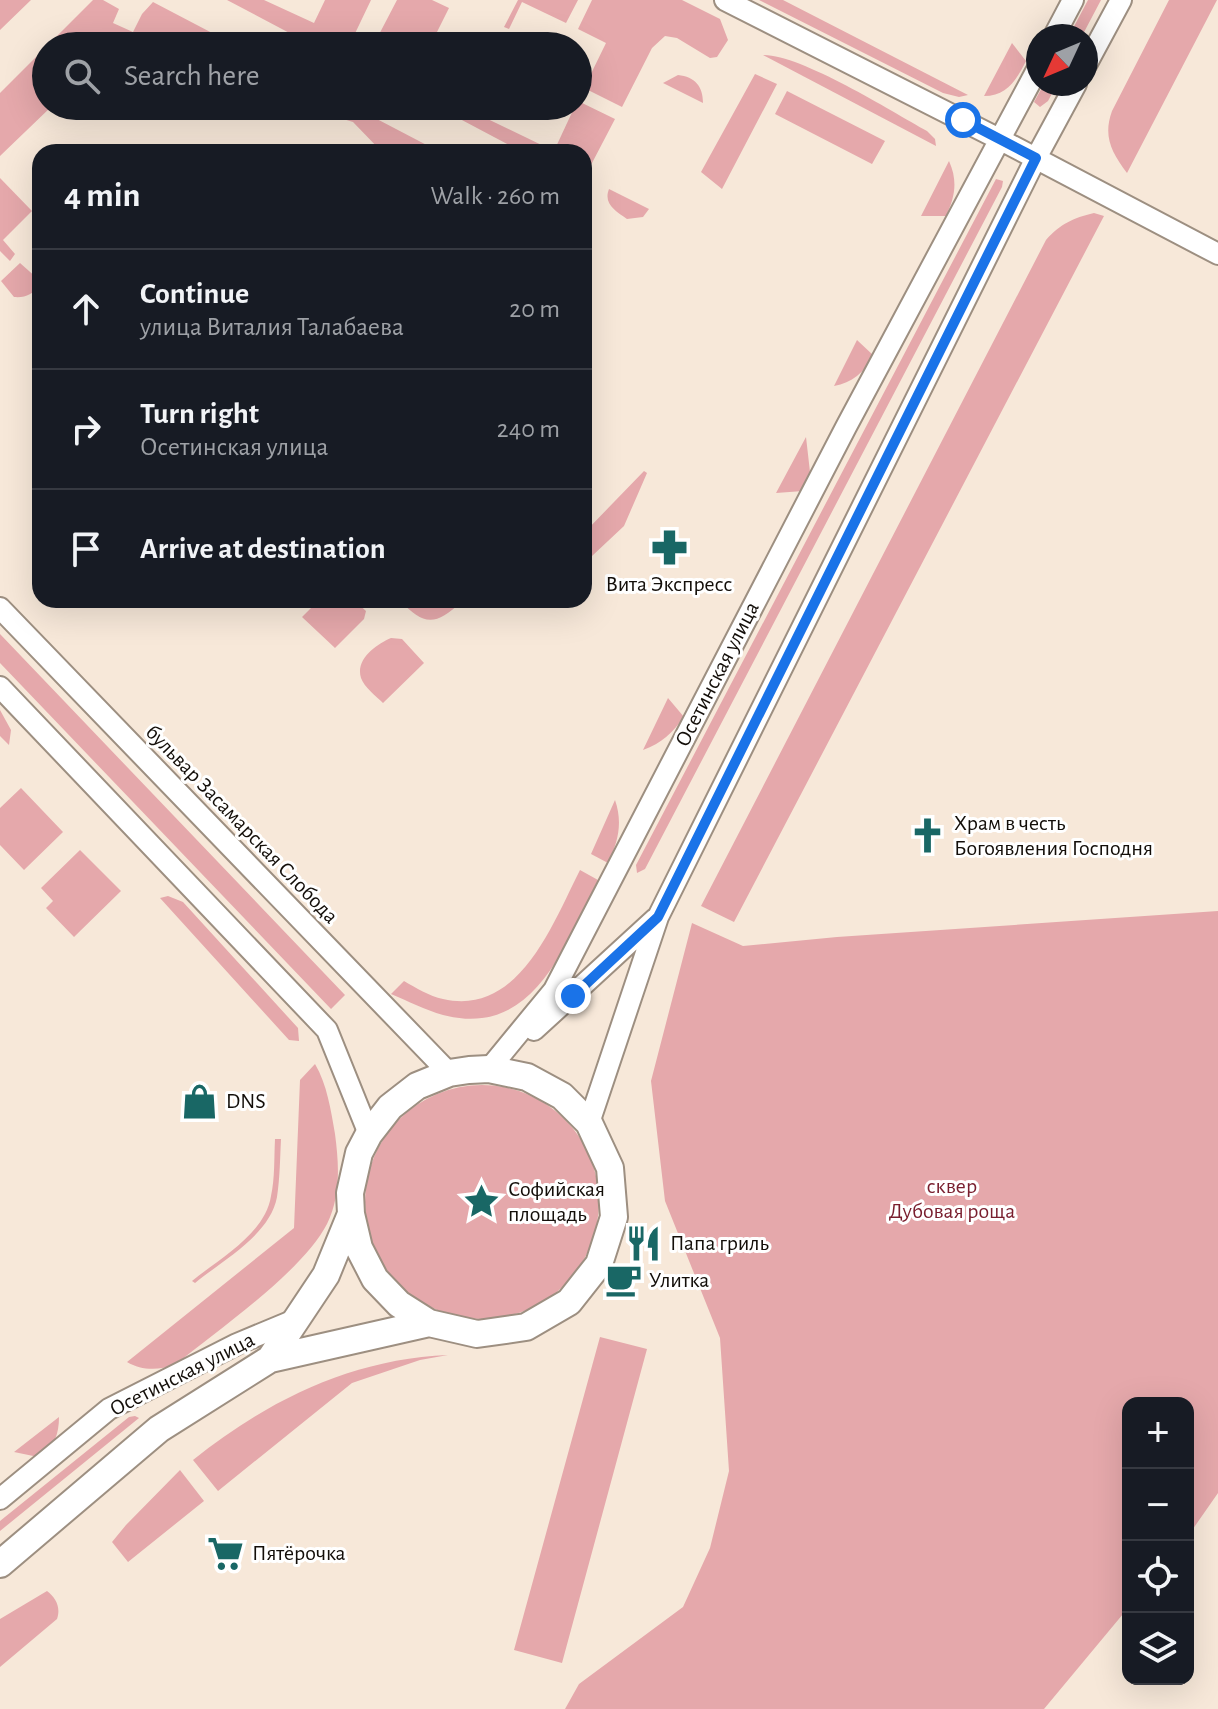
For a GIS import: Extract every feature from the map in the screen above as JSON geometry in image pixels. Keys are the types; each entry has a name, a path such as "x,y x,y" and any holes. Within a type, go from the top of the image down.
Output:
{"street":[{"path":"725,0 1218,254"},
{"path":"1060,24 1073,0"},
{"path":"1098,43 1121,0"},
{"name":"Осетинская улица","path":"489,1069 554,990 846,427 1026,91"},
{"path":"589,1123 658,917 1070,96"},
{"name":"бульвар Засамарская Слобода","path":"0,608 449,1073"},
{"path":"0,687 327,1030 369,1134"},
{"path":"489,1069 658,917"},
{"path":"489,1069 527,1077 562,1096 589,1123 610,1168 614,1217 599,1264 569,1302 526,1327 477,1334 429,1323 399,1304 375,1279 359,1248 351,1214 353,1173 369,1134 390,1107 417,1086 449,1073 489,1069"},
{"name":"Осетинская улица","path":"270,1359 326,1275 351,1214"},
{"name":"Осетинская улица","path":"0,1499 109,1409 237,1344 297,1319"},
{"name":"Осетинская улица","path":"0,1564 159,1429 270,1359 429,1323"}],"green space":[{"path":"0,0 31,0 0,30"},
{"path":"93,0 103,0 119,9 113,23 133,32 61,32"},
{"path":"227,0 264,0 314,23 325,0 371,0 356,32 288,32"},
{"path":"397,0 432,0 449,8 437,32 380,32"},
{"path":"518,0 578,0 566,23 522,2 509,29 504,27"},
{"path":"592,0 682,0 720,19 728,40 717,57 710,58 677,38 665,36 652,48 622,107 592,92 592,72 606,43 592,36 592,32 578,29"},
{"path":"759,0 783,0 968,95 959,97 943,93"},
{"path":"1088,0 1101,0 1088,24 1075,24"},
{"path":"1169,0 1217,0 1127,173 1110,144 1109,120"},
{"path":"153,2 210,32 133,32 142,14"},
{"path":"1012,43 1026,61 1023,68 1005,90 984,96"},
{"path":"763,55 799,64 845,85 927,131 935,139 936,146"},
{"path":"32,61 32,120 37,120 0,156 0,93"},
{"path":"755,74 777,84 722,189 701,172"},
{"path":"678,75 697,83 703,103 663,83"},
{"path":"787,91 885,141 872,164 775,114"},
{"path":"1037,96 1051,96 1040,107 1034,102"},
{"path":"592,108 615,119 592,163 592,144 557,144 568,120 592,120"},
{"path":"346,120 379,120 425,144 374,144 353,122"},
{"path":"462,120 490,120 539,144 507,144"},
{"path":"949,161 954,175 954,189 946,216 921,216"},
{"path":"0,178 32,211 3,240 15,254 10,261 0,251"},
{"path":"996,179 1003,181 1002,187 645,869 637,873 636,865"},
{"path":"609,189 649,209 643,217 627,219 609,203"},
{"path":"1094,213 1104,216 734,922 701,906 1046,240 1067,222"},
{"path":"20,263 32,274 32,292 14,297 1,281"},
{"path":"857,340 874,356 857,376 834,386"},
{"path":"806,437 810,472 803,491 776,493"},
{"path":"644,471 647,473 624,526 592,556 592,525"},
{"path":"311,608 363,608 366,611 364,619 335,648 302,617"},
{"path":"407,608 454,608 430,620"},
{"path":"0,634 345,995 331,1009 0,663"},
{"path":"391,638 402,639 424,663 383,703 365,685 360,671 368,653"},
{"path":"668,698 684,717 666,737 643,750"},
{"path":"0,710 11,730 9,745 0,736"},
{"path":"21,788 63,832 24,870 0,845 0,808"},
{"path":"615,800 618,832 608,863 591,854"},
{"path":"80,850 121,891 74,937 46,908 53,901 41,888"},
{"path":"580,870 598,880 559,957 524,1000 501,1013 475,1019 443,1015 391,994 404,981 443,999 470,1001 493,994 513,980 530,961 545,939"},
{"path":"168,896 183,902 298,1028 299,1041 289,1040 160,898"},
{"name":"сквер Дубовая роща","path":"1218,911 1218,1493 1194,1527 1194,1397 1122,1397 1122,1615 1044,1709 565,1709 579,1684 683,1607 710,1548 729,1471 720,1338 665,1201 651,1081 692,923 743,946"},
{"path":"315,1064 328,1098 337,1157 337,1191 327,1224 299,1261 279,1280 175,1365 151,1369 127,1362 294,1228 300,1080"},
{"name":"Софийская площадь","path":"482,1085 505,1087 527,1094 565,1119 590,1157 597,1179 597,1225 590,1247 565,1285 527,1310 505,1317 482,1319 459,1317 437,1310 399,1285 374,1247 367,1225 365,1202 367,1179 374,1157 399,1119 437,1094 459,1087"},
{"path":"275,1139 281,1139 278,1190 273,1211 244,1246 195,1283 192,1281 251,1234 267,1210 273,1182"},
{"path":"600,1337 647,1349 562,1663 514,1650"},
{"path":"448,1355 420,1360 352,1383 218,1491 193,1460 251,1419 313,1386 378,1365"},
{"path":"59,1417 55,1439 43,1458 14,1452"},
{"path":"129,1417 139,1418 0,1531 0,1521"},
{"path":"180,1470 204,1501 128,1562 112,1542"},
{"path":"47,1591 57,1603 57,1619 0,1667 0,1619"}],"place":[{"name":"Вита Экспресс","path":"669,548"},
{"name":"Храм в честь Богоявления Господня","path":"928,836"},
{"name":"DNS","path":"200,1101"},
{"name":"Софийская площадь","path":"482,1202"},
{"name":"Папа гриль","path":"644,1243"},
{"name":"Улитка","path":"623,1280"},
{"name":"Пятёрочка","path":"226,1553"}],"route":[{"path":"573,996 658,917 1036,158 963,120"}]}
